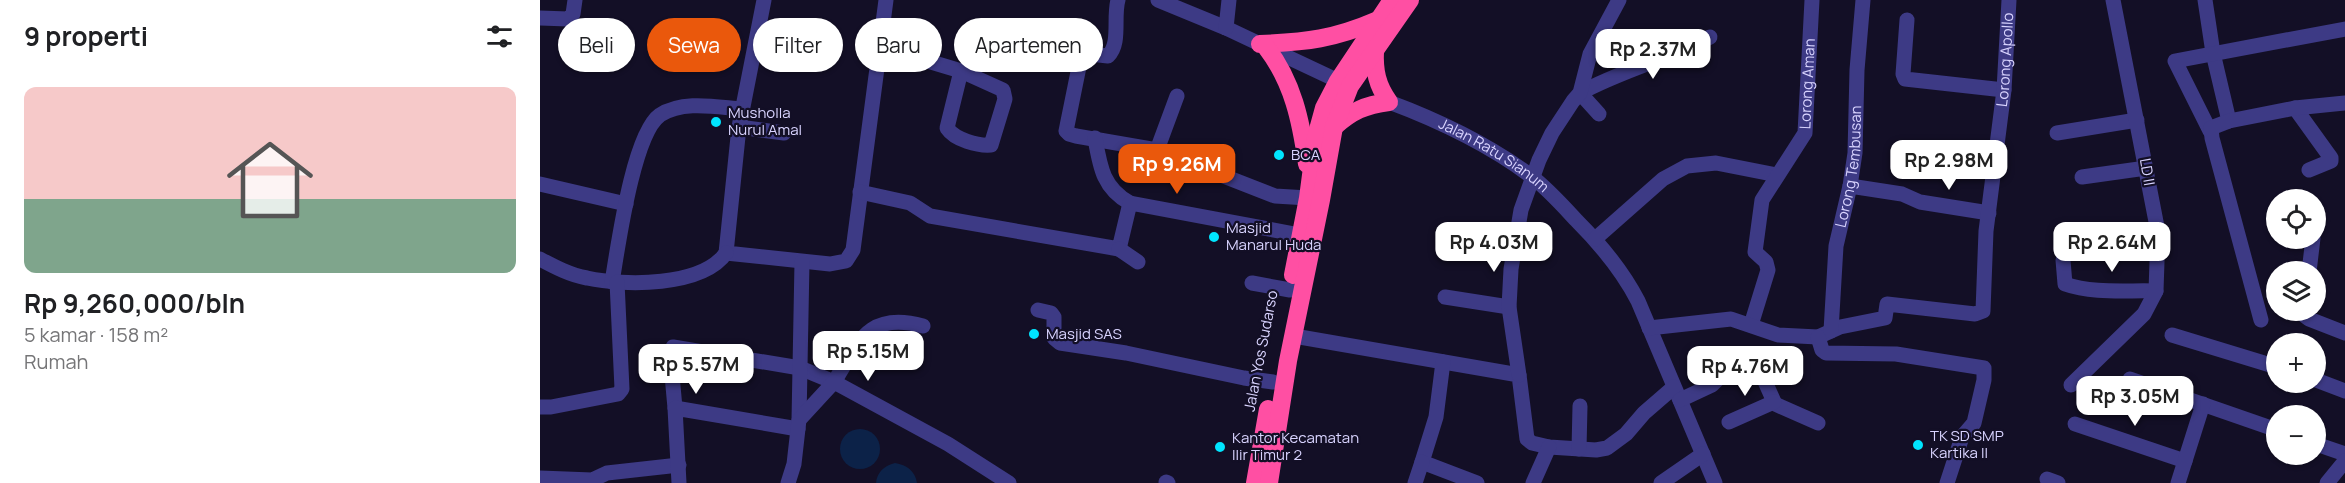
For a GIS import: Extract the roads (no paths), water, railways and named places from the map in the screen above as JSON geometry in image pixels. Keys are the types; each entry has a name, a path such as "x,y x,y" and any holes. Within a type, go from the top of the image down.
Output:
{"highway":[{"path":"1269,483 1294,336 1344,83 1378,20 1392,0"},
{"path":"1344,83 1375,50 1410,0"},
{"path":"1263,46 1334,37 1378,20"},
{"path":"1263,46 1280,66 1292,92 1309,191"},
{"path":"1334,127 1349,113 1367,106 1389,102 1379,88 1376,78 1375,50"},
{"name":"Jalan Yos Sudarso","path":"1255,483 1309,191 1319,122 1323,108 1344,83"}],"street":[{"path":"540,18 568,19 573,14 575,0"},
{"path":"540,259 586,278 614,282 660,280 703,272 719,263 726,253 739,127 764,0"},
{"path":"884,18 886,0"},
{"path":"1118,0 1114,14 1115,42 1111,53 1108,56 1087,54 1081,57 1066,129 1069,134 1157,150 1275,196 1309,191"},
{"path":"1226,28 1229,0"},
{"path":"1580,93 1590,54 1619,0"},
{"name":"Lorong Aman","path":"1751,325 1768,270 1767,262 1755,253 1762,200 1805,133 1812,0"},
{"name":"Lorong Tembusan","path":"1824,334 1836,246 1855,153 1857,70 1863,0"},
{"name":"Lorong Apollo","path":"1824,334 1852,324 1885,318 1887,304 1981,313 1989,213 2004,90 2009,0"},
{"name":"LD II","path":"2071,386 2144,314 2156,291 2158,232 2113,0"},
{"path":"2205,0 2212,53 2229,121"},
{"path":"1162,1 1344,83"},
{"path":"1907,20 1903,74 1905,80 2004,90"},
{"path":"2261,320 2210,131 2175,61 2345,29"},
{"path":"1710,37 1671,56 1615,75 1580,93 1552,133 1532,177 1521,210 1511,269 1509,307 1527,439 1532,443 1549,447 1596,450 1615,444 1677,393 1712,385 1720,377 1754,363 1758,366 1774,402 1780,408 1818,423"},
{"path":"961,71 980,78 1005,92 991,145 964,140 947,128 961,71"},
{"path":"726,253 830,264 843,263 849,258 853,250 877,72"},
{"path":"1580,93 1599,114"},
{"path":"1157,150 1177,96"},
{"name":"Jalan Ratu Sianum","path":"1389,102 1450,127 1483,145 1532,177 1595,239 1629,284 1715,483"},
{"path":"2210,131 2212,126 2229,121 2295,108 2345,103"},
{"path":"540,408 618,394 622,389 614,282 626,204 640,149 650,124 660,115 675,109 695,106 742,109"},
{"path":"2295,108 2331,158 2331,161 2309,170"},
{"path":"2057,133 2137,120"},
{"path":"739,127 784,133"},
{"path":"1095,138 1106,180 1113,191 1130,203 1300,235"},
{"path":"1595,239 1663,179 1687,166 1716,163 1777,175"},
{"path":"2082,177 2146,168"},
{"path":"540,184 626,204"},
{"path":"1850,186 1902,194 1920,202 1989,213"},
{"path":"860,192 910,203 930,216 1129,252 1130,203"},
{"path":"2084,246 2158,232"},
{"path":"2063,260 2065,284 2071,286 2090,289 2156,291"},
{"path":"788,483 794,464 799,425 802,262"},
{"path":"1251,283 1290,290"},
{"path":"1445,297 1509,307"},
{"path":"1038,310 1051,313 1054,317 1054,338 1060,343 1126,353 1273,382"},
{"path":"1649,328 1731,319 1786,336 1824,334 1822,351 1826,353 1896,354 1984,368 1984,380 1974,423 1962,438 1947,483"},
{"path":"2312,321 2345,333"},
{"path":"799,425 834,382 868,331 878,324 901,322 922,326"},
{"path":"2172,335 2266,364"},
{"path":"1294,336 1519,375"},
{"path":"679,483 670,353 673,347 800,368 834,382 948,444 1009,483"},
{"path":"1415,483 1436,417 1443,362"},
{"path":"2130,379 2266,426"},
{"path":"2326,384 2345,391"},
{"path":"1730,422 1774,402"},
{"path":"2178,483 2203,404"},
{"path":"1579,449 1581,406"},
{"path":"675,408 799,425"},
{"path":"2075,424 2185,461"},
{"path":"1533,483 1549,447"},
{"path":"2326,447 2345,454"},
{"path":"1661,483 1703,454"},
{"path":"2326,483 2345,461"},
{"path":"1422,462 1477,483"},
{"path":"540,478 592,480 607,473 679,465"}],"water":[{"path":"860,429 868,430 874,435 879,441 879,457 874,463 868,468 860,469 852,468 846,463 841,457 840,449 841,441 846,435 852,430"},
{"path":"895,463 910,469 917,483 876,483 882,470"}],"place":[{"name":"Musholla Nurul Amal","path":"716,122"},
{"name":"BCA","path":"1279,155"},
{"name":"Masjid Manarul Huda","path":"1214,237"},
{"name":"Masjid SAS","path":"1034,334"},
{"name":"TK SD SMP Kartika II","path":"1918,445"},
{"name":"Kantor Kecamatan Ilir Timur 2","path":"1220,447"}]}
